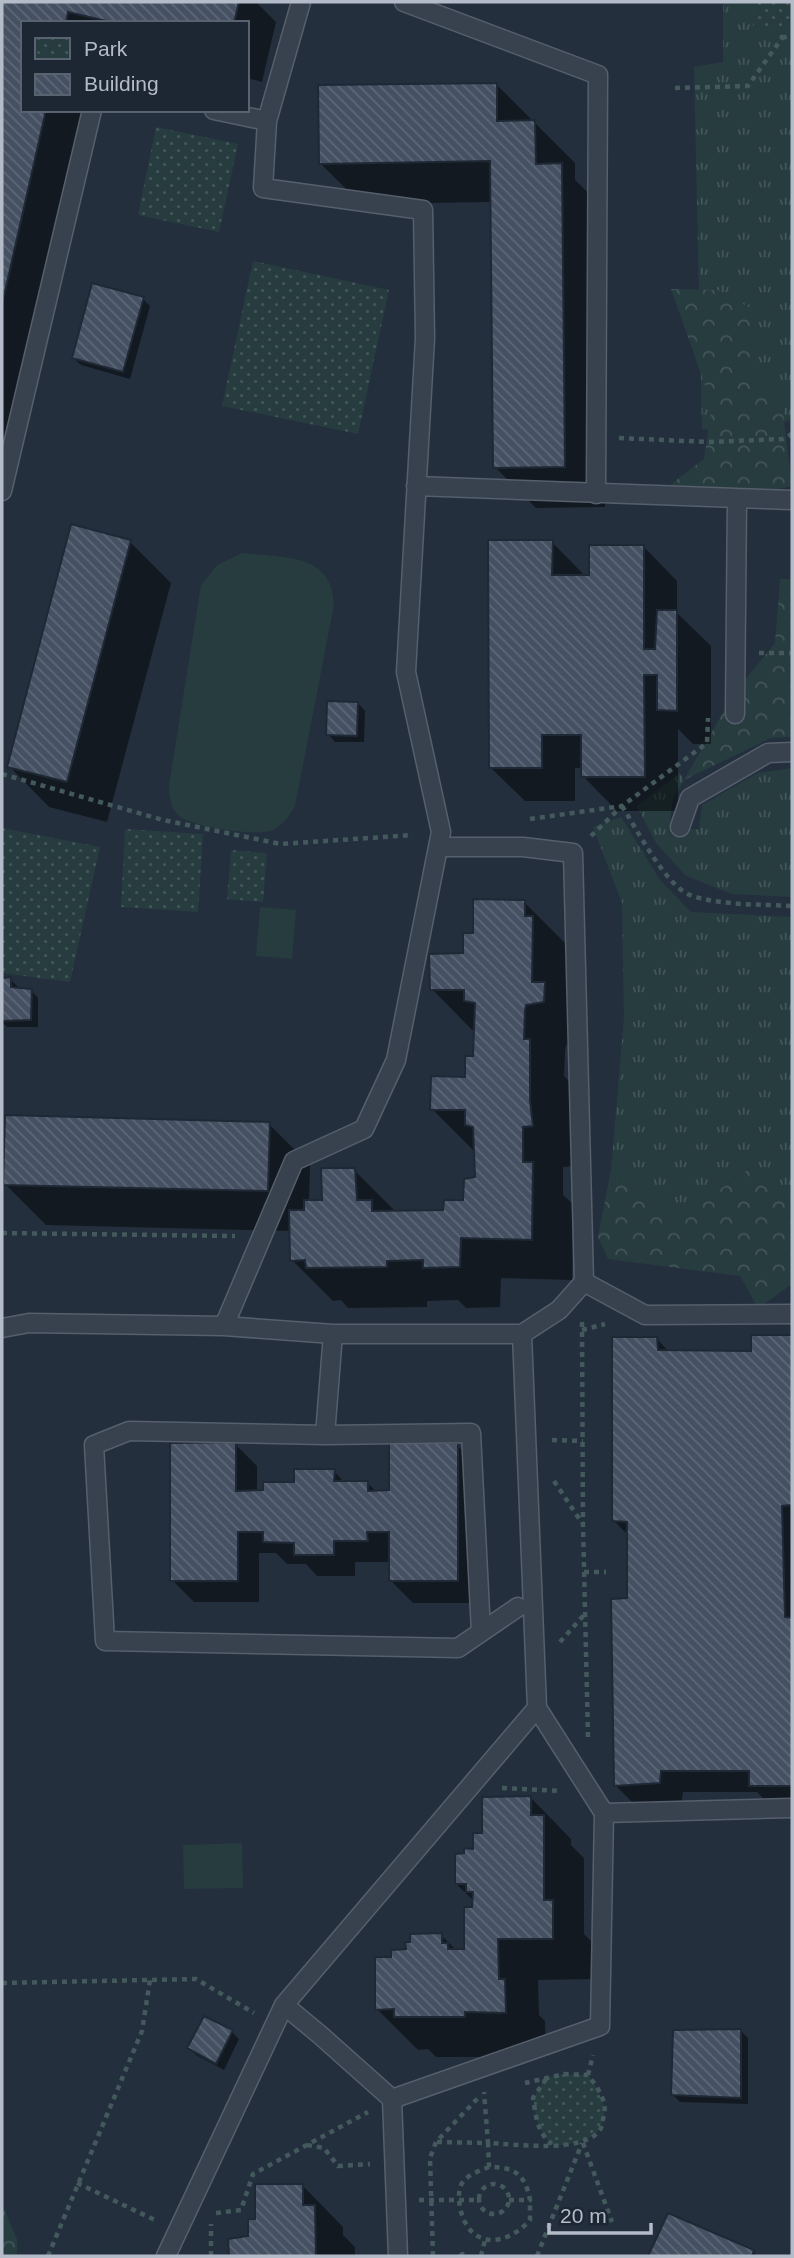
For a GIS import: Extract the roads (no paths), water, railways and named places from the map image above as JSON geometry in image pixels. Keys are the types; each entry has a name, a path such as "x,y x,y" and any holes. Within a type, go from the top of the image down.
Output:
{"lane":[{"path":"225,1326 260,1236 294,1161 364,1129 396,1060 439,840 406,672 425,338 423,211 263,188 267,121 301,2"},
{"path":"404,2 598,75 596,494"},
{"path":"2,491 92,112"},
{"path":"224,112 267,121"},
{"path":"416,486 792,500"},
{"path":"735,714 737,498"},
{"path":"680,827 690,797 768,753 792,752"},
{"path":"2,1328 29,1322 225,1326 333,1334 522,1334 559,1310 584,1282 573,853 523,846 439,840"},
{"path":"584,1282 645,1315 792,1314"},
{"path":"325,1435 333,1334"},
{"path":"392,2099 600,2026 604,1813 537,1708 522,1334"},
{"path":"481,1632 471,1433 325,1435 129,1431 94,1445 105,1641 458,1648 518,1608"},
{"path":"166,2256 284,2006 537,1708"},
{"path":"604,1813 792,1808"},
{"path":"284,2006 336,2048 392,2099 398,2256"}]}
